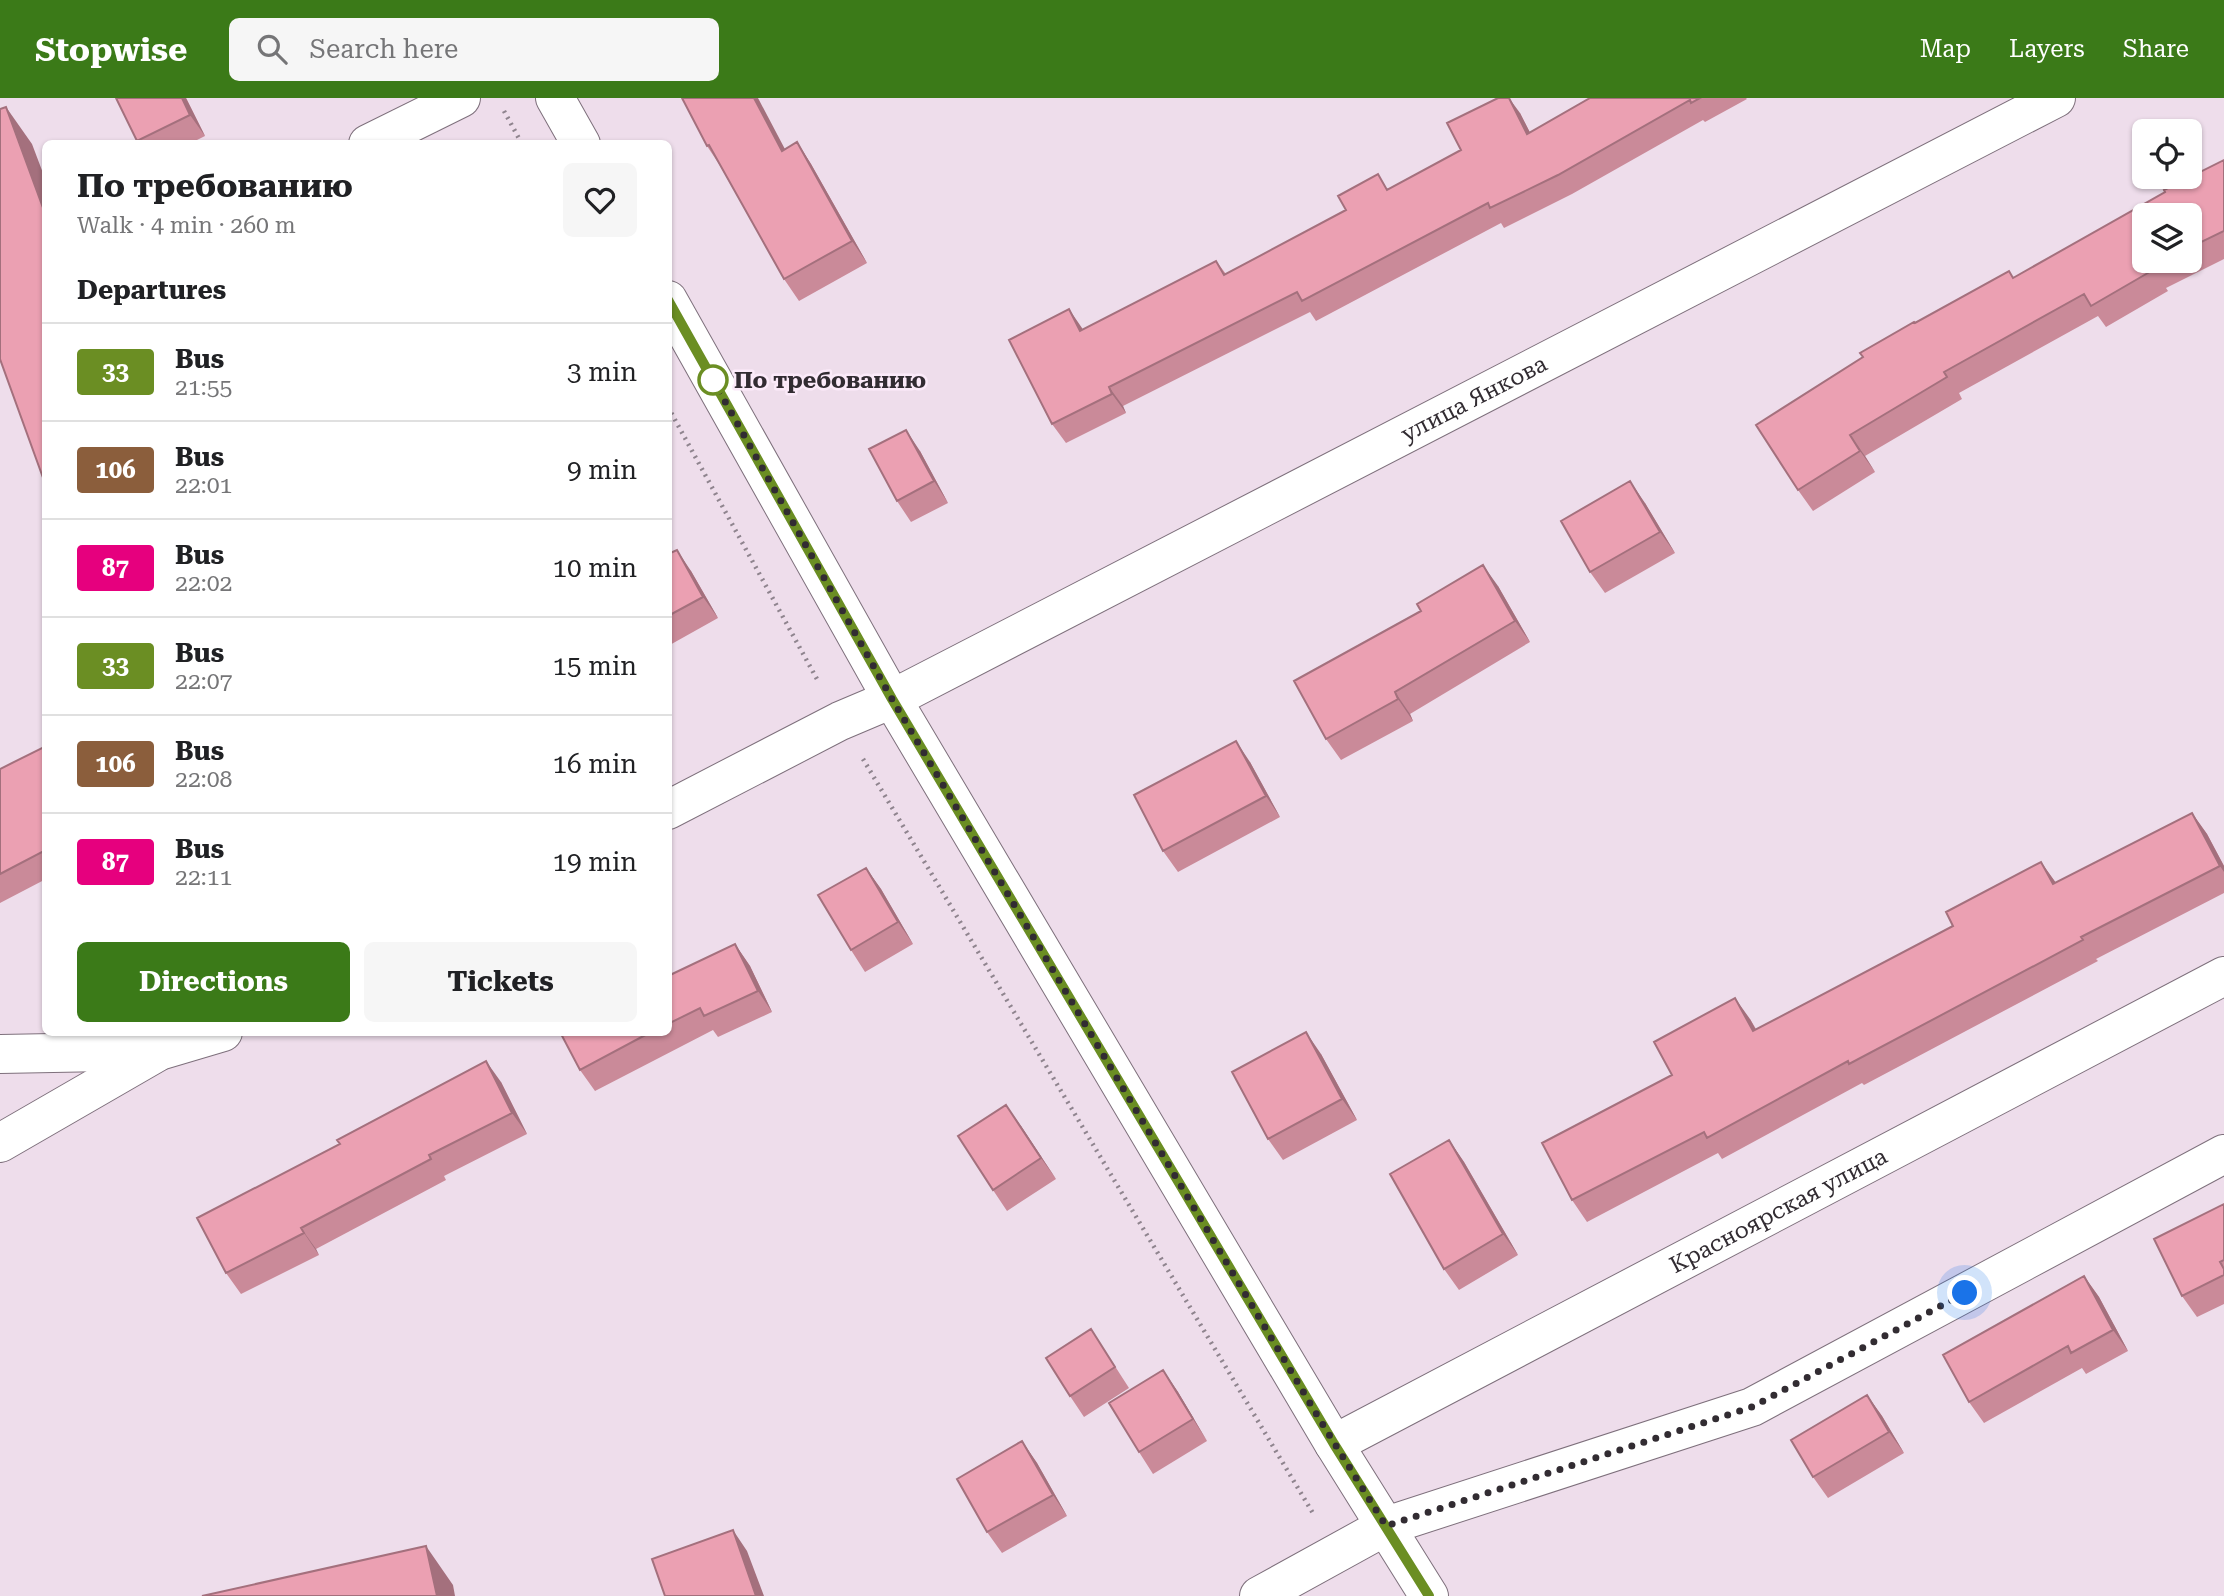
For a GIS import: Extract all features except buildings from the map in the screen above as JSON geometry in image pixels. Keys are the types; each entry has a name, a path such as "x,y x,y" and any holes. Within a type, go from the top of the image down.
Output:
{"street":[{"path":"376,140 461,98"},
{"path":"555,98 579,140"},
{"name":"улица Янкова","path":"672,808 840,720 892,699 2056,98"},
{"path":"672,307 892,699 1334,1444 1429,1596"},
{"name":"Красноярская улица","path":"1334,1444 2224,976"},
{"path":"0,1143 159,1051 210,1036"},
{"path":"0,1054 159,1051"},
{"path":"1259,1596 1386,1526 1752,1407 2224,1154"}],"path":[{"path":"503,109 521,140"},
{"path":"672,414 840,720 1336,1552"}],"bus line":[{"name":"33","path":"672,307 892,699 1334,1444 1429,1596"}],"place":[{"name":"По требованию","path":"713,380"}],"route":[{"path":"713,380 892,699 1334,1444 1386,1526 1752,1407 1965,1293"}]}
